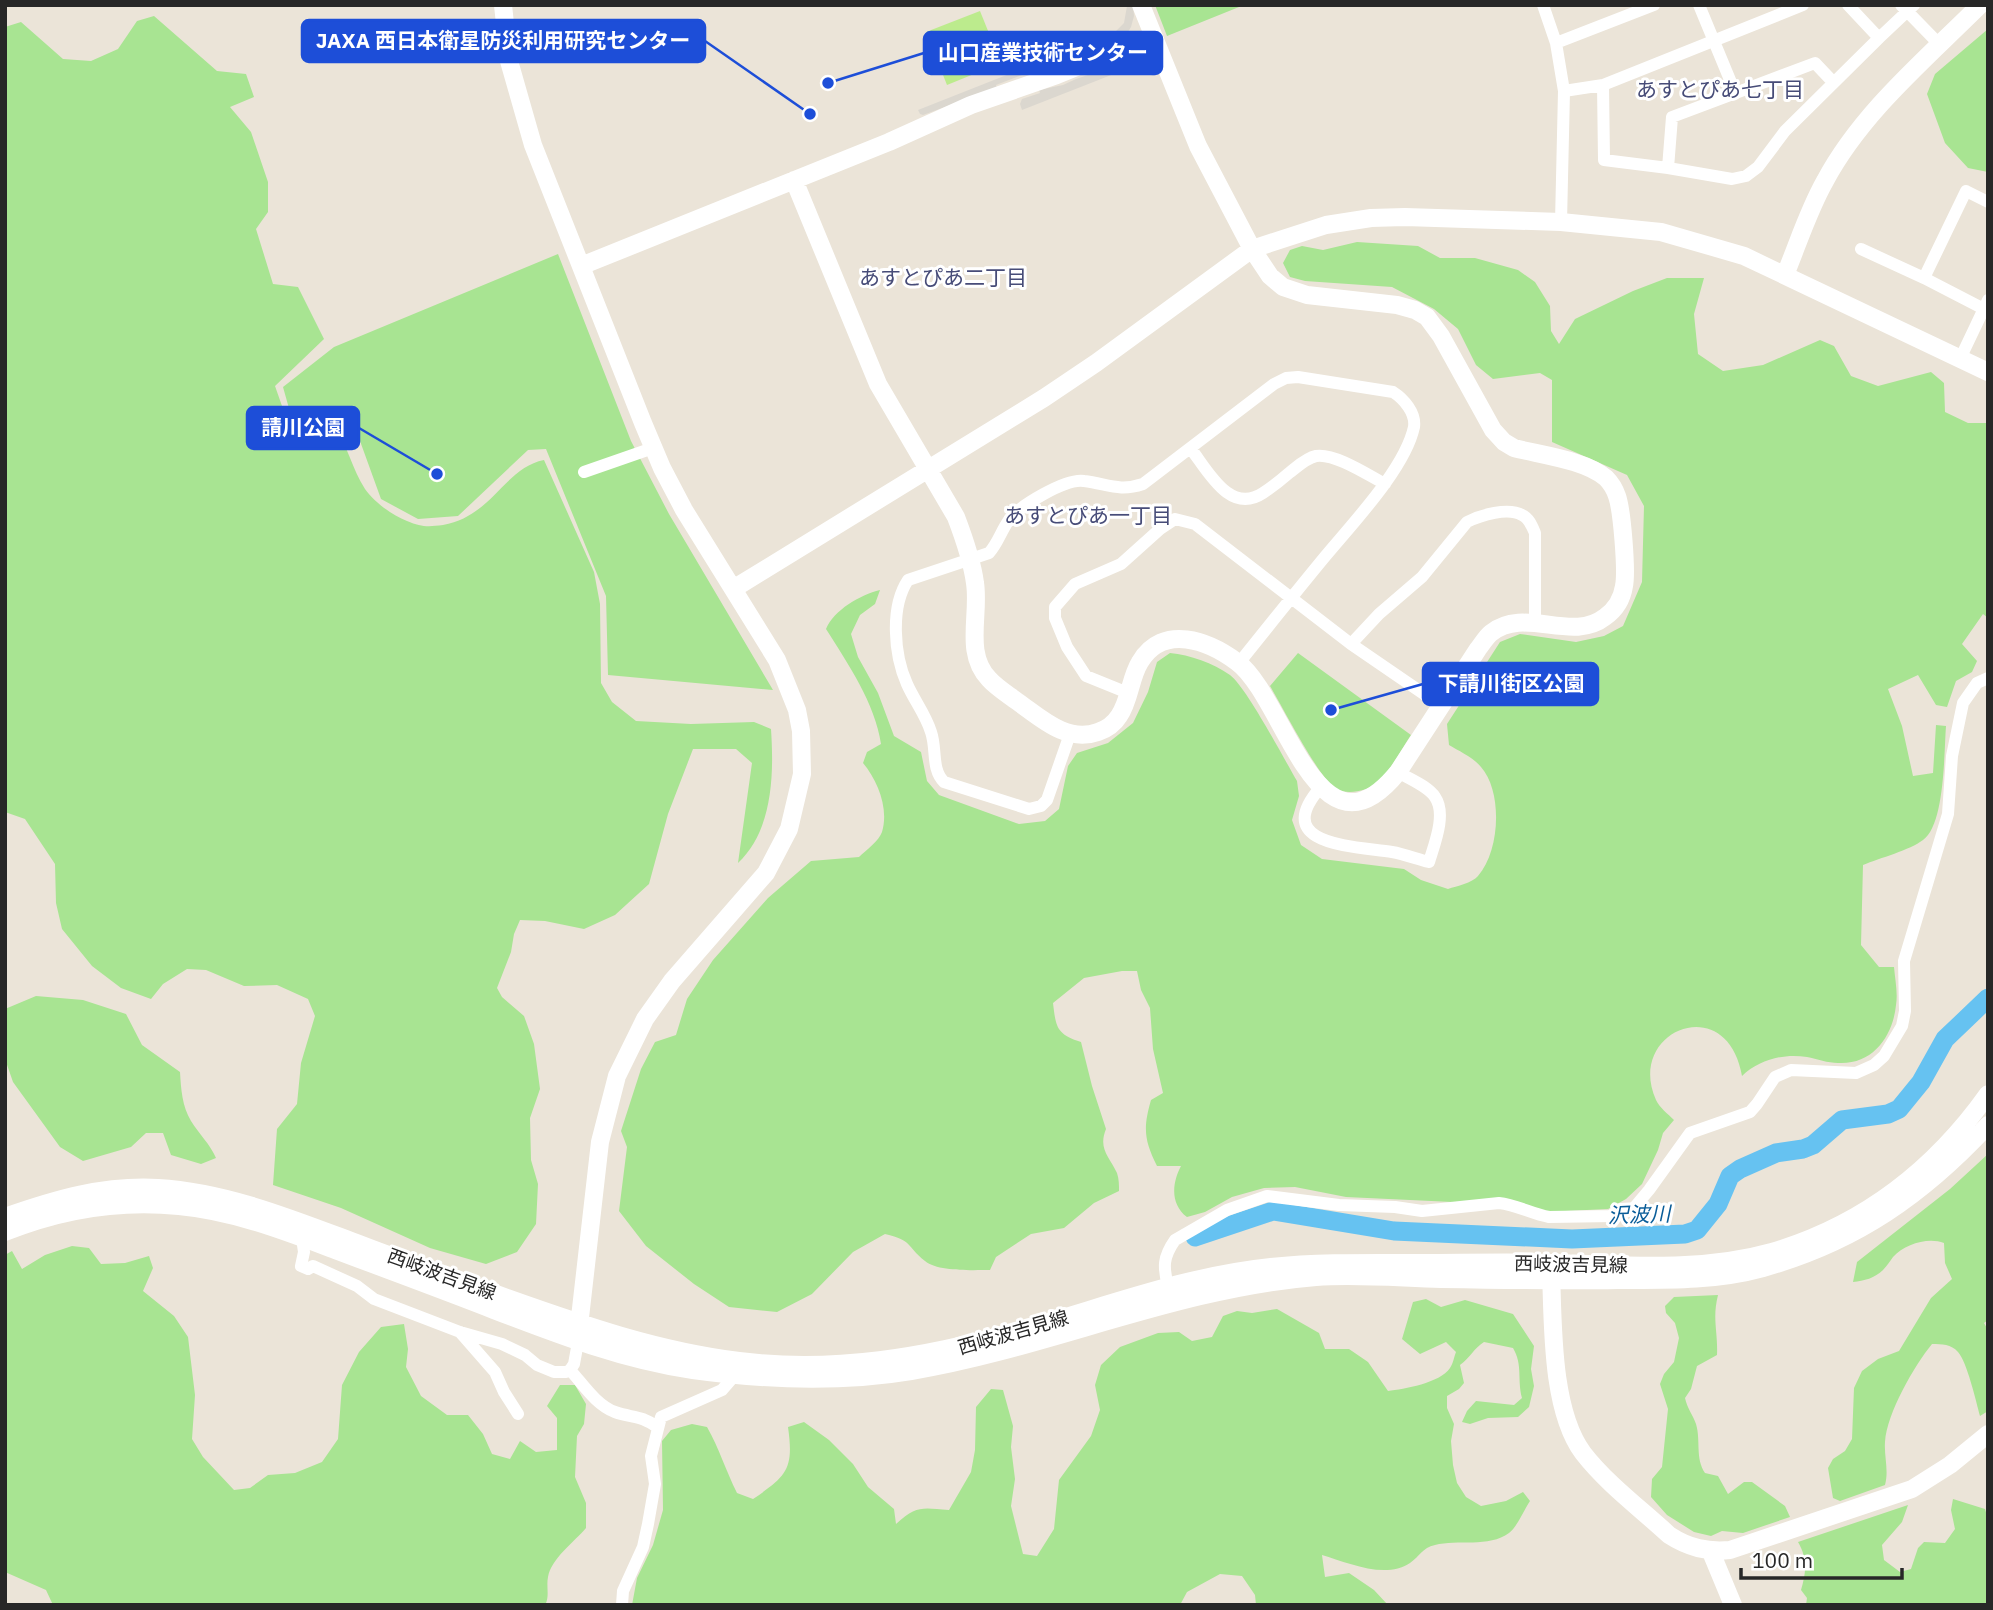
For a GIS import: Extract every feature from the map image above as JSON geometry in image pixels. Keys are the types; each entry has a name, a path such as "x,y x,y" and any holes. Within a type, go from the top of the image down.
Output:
{"street":[{"path":"303,1238 301,1266 308,1269 313,1266 357,1286 374,1299 460,1332 502,1344 554,1372 570,1370 574,1364 578,1342 600,1142 617,1076 645,1019 672,981 766,873 789,829 799,792 803,754 801,731 790,690 776,660 684,510 653,449 533,145 509,61 502,5"},
{"path":"794,180 878,384 956,517 971,560 976,585 974,656 989,680 1047,722 1070,734 1094,733 1108,728 1119,717 1139,663 1147,653 1158,644 1171,639 1197,640 1239,663 1261,688 1309,775 1320,788 1331,796 1347,801 1357,801 1385,789 1492,632 1518,623 1586,626 1602,620 1614,611 1625,585 1621,509 1617,492 1606,478 1588,467 1514,448 1504,442 1493,430 1441,336 1427,317 1397,305 1307,295 1283,286 1270,276 1252,249 1198,146 1141,5"},
{"path":"1543,5 1556,43 1564,91 1561,222"},
{"path":"1556,43 1654,5"},
{"path":"1699,5 1734,92"},
{"path":"1564,91 1603,85 1803,5"},
{"path":"1848,5 1879,38"},
{"path":"1785,275 1814,203 1837,160 1876,109 1980,5"},
{"path":"1603,85 1604,160 1668,167 1732,179 1746,176 1759,167 1785,131 1907,8 1940,45"},
{"path":"581,266 889,142 971,105 1057,75 1153,36"},
{"path":"1668,167 1672,117 1815,62 1833,82"},
{"path":"1924,278 1966,191 1988,202"},
{"path":"733,589 1096,363 1252,249 1326,225 1371,218 1415,217 1561,222 1661,232 1744,257 1988,372"},
{"path":"1861,249 1986,305 1960,359"},
{"path":"1070,734 1047,800 1035,808 1029,809 944,782 935,768 932,732 907,684 899,660 897,605 908,580 989,553 1015,513 1062,485 1083,480 1119,489 1143,484 1286,378 1298,377 1393,392 1401,397 1409,408 1415,424 1385,484 1239,663"},
{"path":"584,471 653,449"},
{"path":"1191,449 1222,489 1240,500 1252,499 1262,494 1303,462 1315,456 1338,460 1385,484"},
{"path":"1352,644 1379,614 1422,578 1467,522 1477,517 1497,514 1521,513 1529,520 1535,533 1535,624"},
{"path":"1128,693 1086,676 1078,667 1055,618 1055,607 1075,584 1121,564 1168,522 1175,519 1195,524 1352,644 1440,705"},
{"path":"1168,1286 1163,1267 1175,1240 1214,1217 1267,1196 1422,1211 1499,1203 1549,1217 1624,1214 1633,1209 1649,1190 1690,1133 1750,1112 1775,1077 1791,1070 1856,1073 1874,1065 1884,1056 1902,1026 1905,1011 1904,961 1948,814 1952,756 1963,703 1977,683 1988,678"},
{"path":"1320,788 1306,807 1303,816 1313,836 1326,842 1396,852 1429,862 1440,828 1438,803 1435,796 1398,772"},
{"name":"西岐波吉見線","path":"5,1232 79,1210 150,1204 214,1211 303,1238 578,1342 687,1369 735,1375 820,1379 910,1371 990,1353 1212,1292 1259,1284 1320,1277 1551,1272 1676,1266 1771,1252 1830,1230 1867,1211 1903,1185 1942,1151 1988,1094"},
{"name":"西岐波吉見線","path":"5,1217 92,1190 158,1188 194,1193 236,1202 303,1223 578,1323 640,1342 690,1354 774,1365 861,1363 947,1350 1168,1286 1277,1266 1372,1263 1667,1280 1722,1276 1759,1269 1805,1255 1846,1237 1900,1205 1954,1161 1988,1125"},
{"path":"1551,1272 1560,1395 1574,1438 1600,1472 1682,1544 1711,1552 1730,1550 1912,1489 1950,1465 1988,1434"},
{"path":"460,1332 495,1372 518,1413"},
{"path":"570,1370 604,1406 615,1412 646,1418 657,1427"},
{"path":"622,1605 623,1591 643,1547 648,1524 655,1484 651,1457 661,1418 722,1390 735,1375"},
{"path":"1711,1552 1733,1605"}],"green space":[{"path":"1155,5 1244,5 1167,36"},
{"path":"980,11 1001,63 947,85 926,32"},
{"path":"154,16 217,71 246,74 254,97 230,107 251,132 268,182 268,212 256,229 273,284 298,287 324,339 275,386 289,426 334,426 369,494 395,515 425,526 460,520 486,503 518,472 544,460 594,572 600,604 601,683 612,702 636,721 691,724 754,722 771,729 771,782 765,818 750,850 738,863 752,763 736,749 693,749 668,814 649,884 615,915 584,929 545,921 520,920 497,988 502,997 524,1016 534,1044 540,1089 530,1118 531,1160 538,1184 536,1224 517,1252 486,1264 430,1248 341,1208 273,1185 277,1129 297,1104 301,1063 315,1016 308,999 277,985 244,986 206,970 187,969 163,984 151,999 121,988 92,966 62,929 56,903 55,864 25,819 5,812 5,27 21,22 63,59 91,61 118,49 137,21"},
{"path":"1988,29 1988,172 1968,168 1945,143 1927,94 1935,74"},
{"path":"1357,242 1418,246 1440,258 1475,258 1518,270 1535,282 1550,306 1551,331 1559,344 1575,319 1633,291 1667,278 1704,278 1694,314 1698,354 1723,371 1763,365 1820,340 1834,346 1851,376 1878,386 1931,372 1944,383 1945,412 1968,423 1988,423 1988,618 1983,614 1962,644 1977,661 1972,672 1956,681 1947,707 1936,705 1918,675 1888,689 1902,726 1913,776 1933,773 1936,725 1946,726 1942,787 1936,820 1930,832 1911,847 1863,865 1861,945 1879,967 1894,967 1896,1005 1886,1038 1871,1054 1850,1062 1834,1063 1798,1056 1780,1057 1756,1066 1742,1076 1733,1049 1718,1033 1700,1027 1682,1030 1666,1039 1654,1055 1650,1076 1657,1103 1674,1120 1663,1133 1642,1184 1626,1199 1608,1209 1544,1212 1474,1203 1346,1197 1295,1187 1264,1188 1232,1197 1205,1212 1187,1217 1181,1212 1174,1193 1181,1166 1157,1166 1147,1141 1146,1126 1151,1100 1163,1093 1153,1049 1150,1008 1141,990 1137,971 1084,978 1053,1003 1055,1018 1066,1036 1081,1042 1106,1129 1104,1147 1117,1173 1119,1191 1094,1203 1064,1228 1031,1234 996,1257 990,1270 956,1270 931,1265 905,1241 885,1234 853,1252 812,1294 777,1312 729,1307 694,1284 646,1246 619,1211 627,1147 621,1131 641,1069 655,1042 676,1035 687,999 713,960 768,898 811,861 859,857 882,832 884,814 881,796 863,763 867,752 881,744 878,729 860,684 826,629 841,610 856,600 880,590 875,604 860,615 851,634 858,657 878,693 894,736 921,752 927,781 939,795 1019,824 1045,821 1059,809 1068,766 1077,753 1108,743 1133,723 1148,692 1157,662 1170,653 1216,667 1230,675 1246,694 1297,781 1299,796 1292,820 1301,845 1322,859 1404,869 1421,880 1448,889 1472,881 1485,865 1491,852 1496,822 1493,791 1478,764 1449,745 1447,724 1500,642 1520,634 1576,642 1604,636 1623,626 1642,582 1644,506 1627,475 1552,442 1552,380 1540,373 1493,379 1476,365 1458,329 1434,309 1392,287 1305,281 1290,277 1283,263 1290,250 1302,246 1323,250"},
{"path":"558,254 631,441 669,514 773,690 608,675 606,596 546,449 528,450 458,516 418,519 381,499 360,441 340,415 290,412 283,387 334,347"},
{"path":"1298,653 1411,735 1386,774 1373,786 1352,792 1341,791 1329,783 1311,758 1270,686"},
{"path":"36,996 83,1000 126,1014 142,1045 180,1072 182,1097 188,1115 216,1158 201,1164 171,1155 163,1133 146,1133 131,1147 83,1161 60,1147 13,1082 5,1059 5,1009"},
{"path":"1988,1154 1988,1320 1984,1323 1988,1330 1988,1411 1980,1416 1968,1373 1958,1352 1943,1344 1932,1344 1910,1377 1887,1430 1885,1485 1840,1501 1833,1498 1828,1468 1833,1459 1845,1451 1852,1439 1854,1388 1862,1371 1878,1359 1899,1351 1931,1298 1952,1279 1945,1263 1944,1243 1938,1241 1910,1245 1898,1252 1876,1275 1853,1282 1857,1262 1950,1189"},
{"path":"72,1246 89,1248 101,1264 125,1263 149,1256 153,1268 143,1291 174,1316 188,1337 195,1395 192,1439 203,1457 234,1490 250,1488 268,1475 295,1473 322,1462 338,1439 342,1385 359,1352 381,1327 404,1324 408,1349 406,1367 421,1396 447,1415 468,1415 483,1434 492,1454 510,1459 520,1441 536,1452 557,1450 557,1418 547,1406 560,1385 575,1385 586,1404 584,1424 577,1436 575,1477 586,1503 586,1528 558,1557 550,1570 545,1605 53,1605 46,1590 5,1572 5,1255 12,1251 22,1269 45,1255"},
{"path":"1718,1295 1715,1318 1717,1355 1697,1366 1691,1389 1685,1398 1696,1424 1702,1467 1705,1473 1718,1476 1728,1494 1744,1482 1752,1482 1785,1506 1790,1517 1743,1533 1722,1531 1711,1536 1694,1532 1667,1515 1651,1497 1652,1479 1662,1467 1668,1409 1660,1384 1674,1362 1679,1338 1675,1323 1666,1313 1665,1306 1674,1297"},
{"path":"1426,1299 1441,1307 1465,1300 1513,1314 1534,1346 1531,1369 1534,1386 1529,1407 1518,1417 1488,1418 1470,1424 1462,1422 1476,1401 1514,1405 1522,1398 1518,1360 1513,1348 1484,1342 1481,1344 1460,1365 1464,1383 1447,1396 1447,1408 1454,1424 1451,1441 1453,1465 1457,1483 1466,1497 1481,1506 1506,1501 1523,1492 1530,1501 1515,1527 1501,1538 1435,1545 1400,1568 1377,1570 1322,1555 1325,1577 1349,1573 1374,1590 1388,1605 1256,1605 1255,1595 1242,1576 1220,1574 1187,1592 1180,1605 632,1605 637,1578 653,1545 663,1510 662,1441 671,1430 692,1424 707,1427 737,1493 753,1499 774,1484 786,1470 790,1453 788,1427 804,1422 829,1440 853,1464 868,1487 894,1509 896,1524 920,1509 949,1510 971,1472 975,1450 976,1407 991,1389 1003,1390 1013,1426 1011,1447 1015,1479 1011,1506 1023,1554 1037,1556 1054,1529 1059,1480 1091,1436 1100,1410 1095,1385 1101,1365 1120,1347 1158,1333 1179,1332 1192,1341 1212,1337 1223,1316 1237,1311 1252,1313 1277,1309 1319,1333 1325,1349 1349,1349 1368,1362 1388,1391 1395,1390 1438,1378 1453,1362 1456,1352 1446,1342 1420,1354 1402,1339 1413,1302"},
{"path":"1953,1499 1985,1509 1988,1519 1988,1605 1806,1605 1807,1598 1801,1590 1805,1560 1798,1542 1908,1505 1902,1522 1882,1545 1884,1560 1900,1572 1911,1569 1918,1548 1924,1542 1945,1543 1955,1529 1951,1510"}],"shaded area":[{"path":"1133,5 1131,27 1126,35 1116,41 1107,41 1077,57 1073,55 996,85 997,88 923,115 918,110 1115,32 1124,23 1127,6"},
{"path":"1132,60 1141,60 1151,65 1159,74 1153,76 1137,68 1124,70 1022,110 1022,99 1040,93 1039,90 1063,85"}],"waterway":[{"name":"沢波川","path":"1195,1237 1273,1211 1394,1231 1572,1239 1685,1234 1697,1230 1718,1204 1730,1176 1740,1169 1776,1153 1813,1145 1842,1120 1888,1114 1899,1109 1921,1082 1945,1039 1988,998"}],"place":[{"name":"山口産業技術センター","path":"828,83"},
{"name":"JAXA 西日本衛星防災利用研究センター","path":"810,114"},
{"name":"請川公園","path":"437,474"},
{"name":"下請川街区公園","path":"1331,710"}],"district":[{"name":"あすとぴあ七丁目","path":"1720,89"},
{"name":"あすとぴあ二丁目","path":"943,277"},
{"name":"あすとぴあ一丁目","path":"1088,515"}]}
